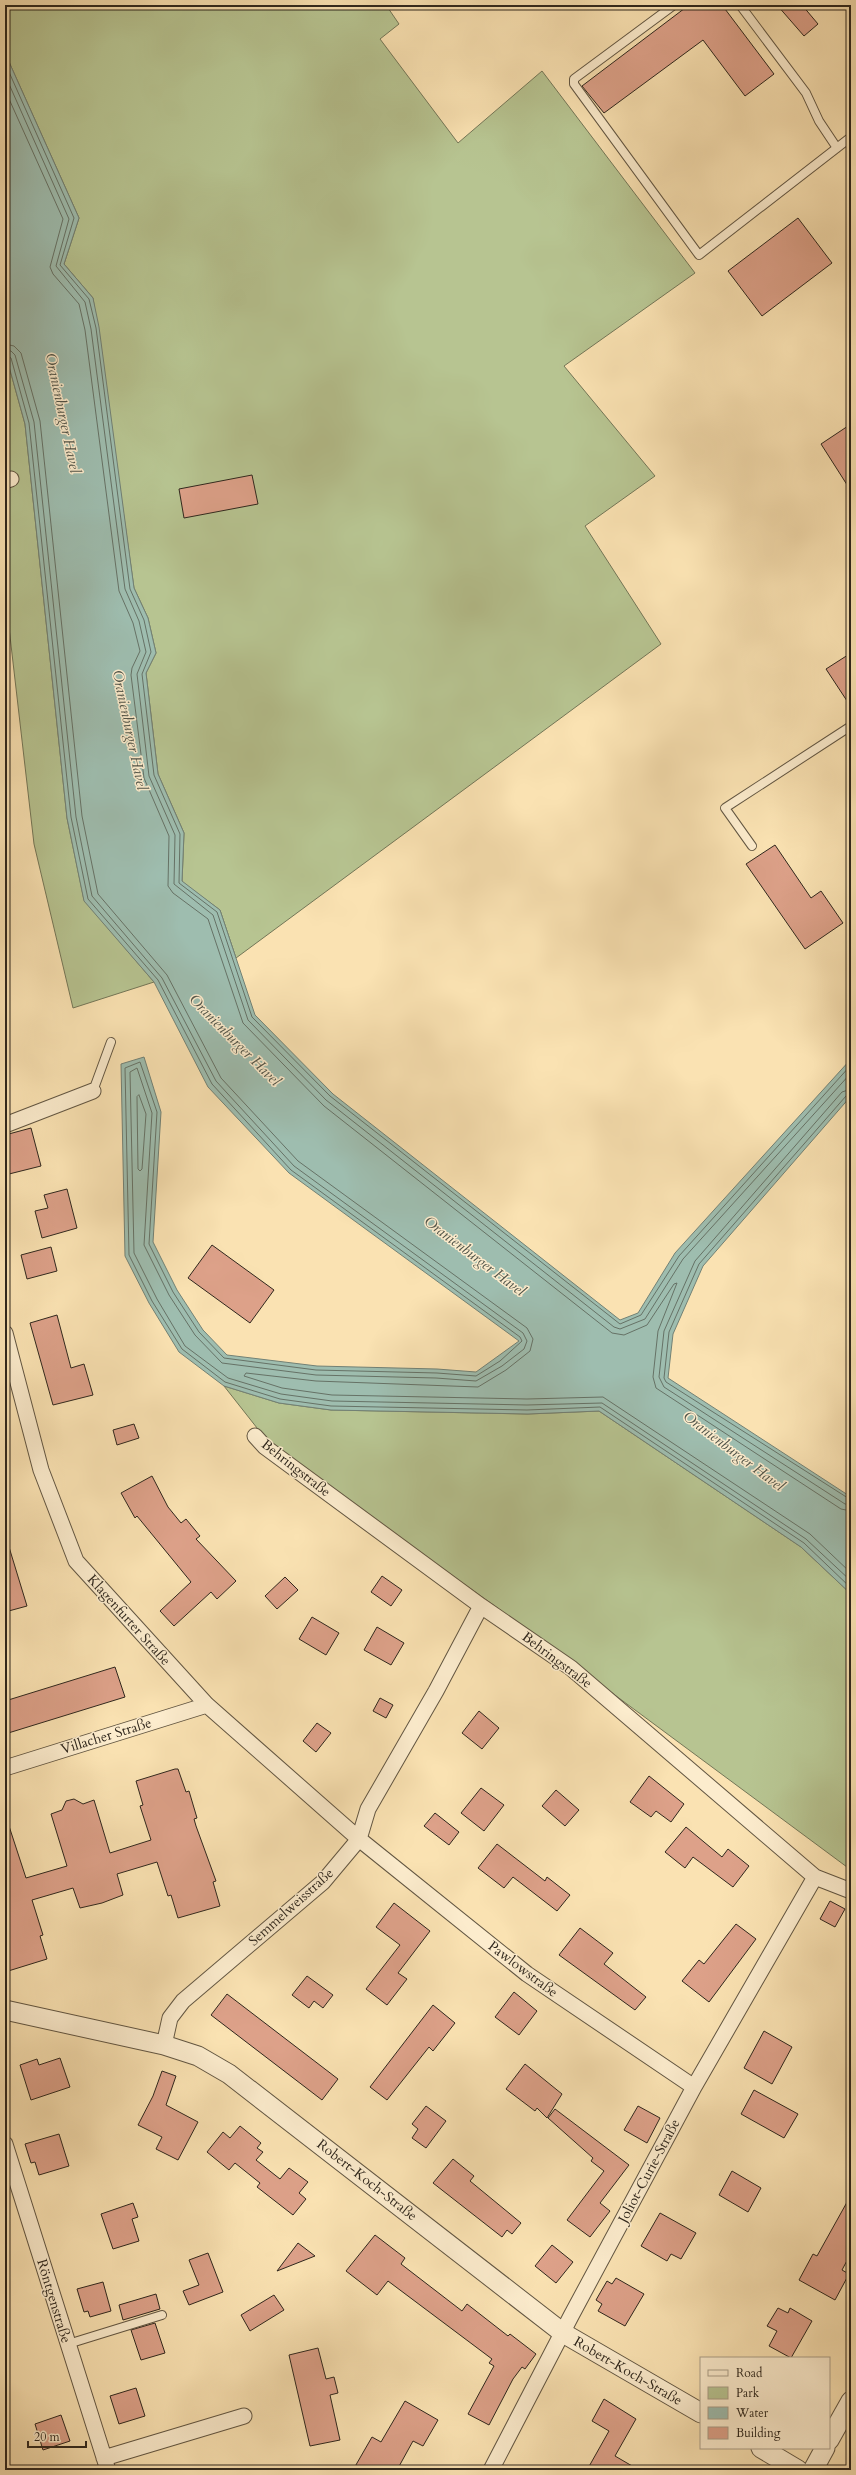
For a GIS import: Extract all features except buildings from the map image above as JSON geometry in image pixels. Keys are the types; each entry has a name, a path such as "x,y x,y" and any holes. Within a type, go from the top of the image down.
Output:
{"street":[{"path":"5,1125 93,1091"},
{"name":"Klagenfurter Straße","path":"5,1333 41,1470 76,1561 206,1705 359,1839"},
{"name":"Behringstraße","path":"255,1436 265,1447 481,1606 571,1668 815,1877 851,1891"},
{"name":"Semmelweisstraße","path":"164,2045 170,2018 183,2001 323,1882 359,1839 368,1809 436,1691 481,1606"},
{"name":"Villacher Straße","path":"5,1768 206,1705"},
{"name":"Pawlowstraße","path":"359,1839 527,1974 694,2087"},
{"name":"Joliot-Curie-Straße","path":"491,2470 694,2087 815,1877"},
{"name":"Robert-Koch-Straße","path":"5,2010 164,2045 198,2056 229,2074 564,2333 700,2412"},
{"name":"Röntgenstraße","path":"5,2144 106,2464 244,2416"},
{"path":"830,2438 851,2401"},
{"path":"763,2449 798,2470"},
{"path":"812,2470 824,2449"}],"lane":[{"path":"674,5 574,79 574,84 699,255 851,137"},
{"path":"740,5 806,94 819,121 837,148"},
{"path":"752,846 725,808 851,726"},
{"path":"93,1091 111,1042"},
{"path":"68,2344 162,2315"}],"green space":[{"path":"5,5 386,5 399,24 380,39 458,143 542,71 695,273 564,366 655,476 585,526 661,644 236,958 220,910 182,882 184,833 158,774 146,673 156,653 148,618 134,588 93,298 64,264 79,218 5,53"},
{"path":"5,352 25,424 67,818 84,900 154,982 73,1008 34,844 5,593"},
{"path":"224,1386 279,1403 331,1410 527,1414 599,1411 801,1547 851,1594 851,1870 492,1604 272,1447"}],"water":[{"name":"Oranienburger Havel","path":"5,53 79,218 64,264 93,298 99,327 134,588 148,618 156,653 146,673 158,774 184,833 182,881 220,910 255,1015 333,1094 620,1320 638,1313 675,1253 851,1059 851,1096 703,1266 673,1334 668,1378 851,1497 851,1594 801,1547 599,1411 528,1414 331,1410 279,1403 224,1386 179,1352 149,1303 125,1256 121,1064 144,1057 161,1112 153,1242 177,1290 203,1330 227,1355 317,1366 437,1369 476,1372 519,1341 289,1173 208,1087 154,982 84,901 67,818 25,424 5,352"}]}
